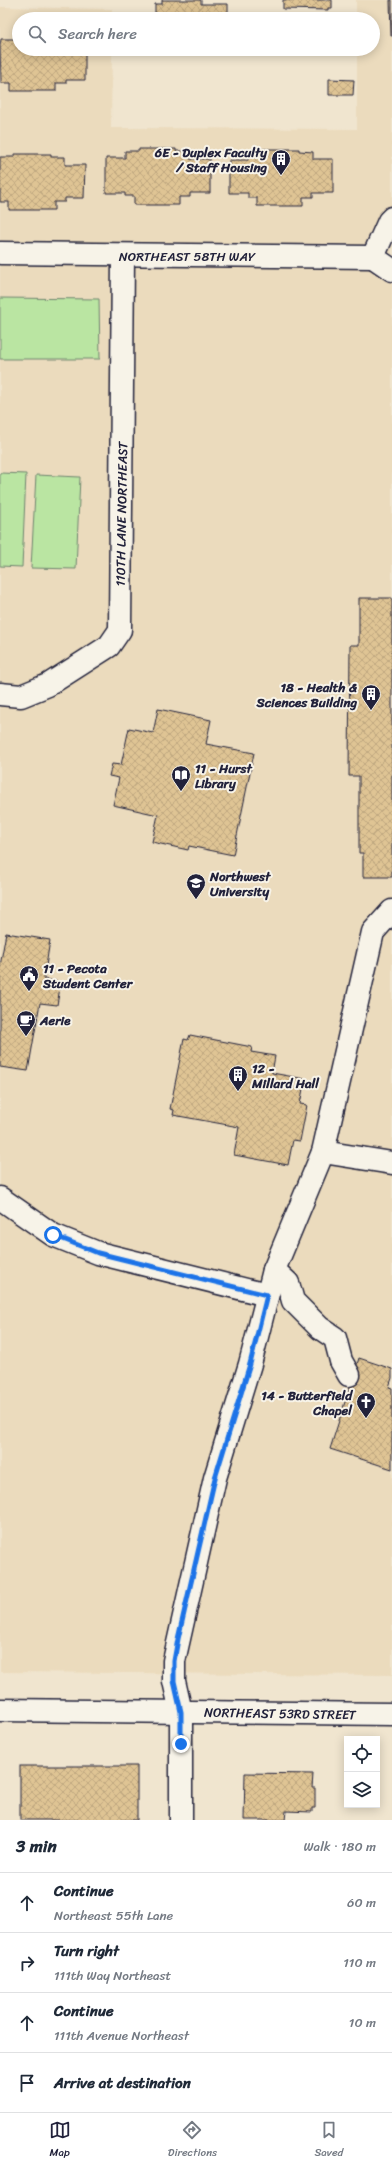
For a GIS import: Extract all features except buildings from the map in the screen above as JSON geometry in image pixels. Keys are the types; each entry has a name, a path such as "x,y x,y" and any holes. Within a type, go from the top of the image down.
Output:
{"street":[{"path":"392,218 389,221 373,257 392,270"},
{"name":"NORTHEAST 58TH WAY","path":"0,253 123,256 373,257"},
{"name":"110TH LANE NORTHEAST","path":"0,694 21,696 48,685 109,646 120,630 123,256"},
{"path":"181,1820 181,1712 174,1681 174,1661 215,1478 250,1364 274,1270 323,1152 372,932 392,911"},
{"path":"323,1152 392,1163"},
{"path":"0,1198 53,1235 98,1253 267,1295"},
{"path":"274,1270 288,1283 293,1302 320,1328 335,1338 341,1361 349,1376"},
{"name":"NORTHEAST 53RD STREET","path":"0,1710 392,1714"}],"shaded area":[{"name":"Northwest University","path":"356,0 392,0 392,1675 0,1672 0,7 112,9 112,12 12,12 12,56 112,56 111,128 357,129 357,56 380,56 380,12 356,12"}],"green space":[{"path":"0,298 99,299 100,359 0,359"},
{"path":"0,473 26,474 22,567 0,566"},
{"path":"36,475 80,477 76,569 31,568"}],"place":[{"name":"6E - Duplex Faculty / Staff Housing","path":"281,176"},
{"name":"18 - Health & Sciences Building","path":"371,711"},
{"name":"11 - Hurst Library","path":"181,792"},
{"name":"Northwest University","path":"196,900"},
{"name":"11 - Pecota Student Center","path":"29,992"},
{"name":"Aerie","path":"26,1037"},
{"name":"12 - Millard Hall","path":"238,1092"},
{"name":"14 - Butterfield Chapel","path":"366,1419"}],"route":[{"path":"53,1235 98,1253 267,1295 250,1364 215,1478 178,1639 174,1661 174,1681 181,1712 181,1744"}]}
